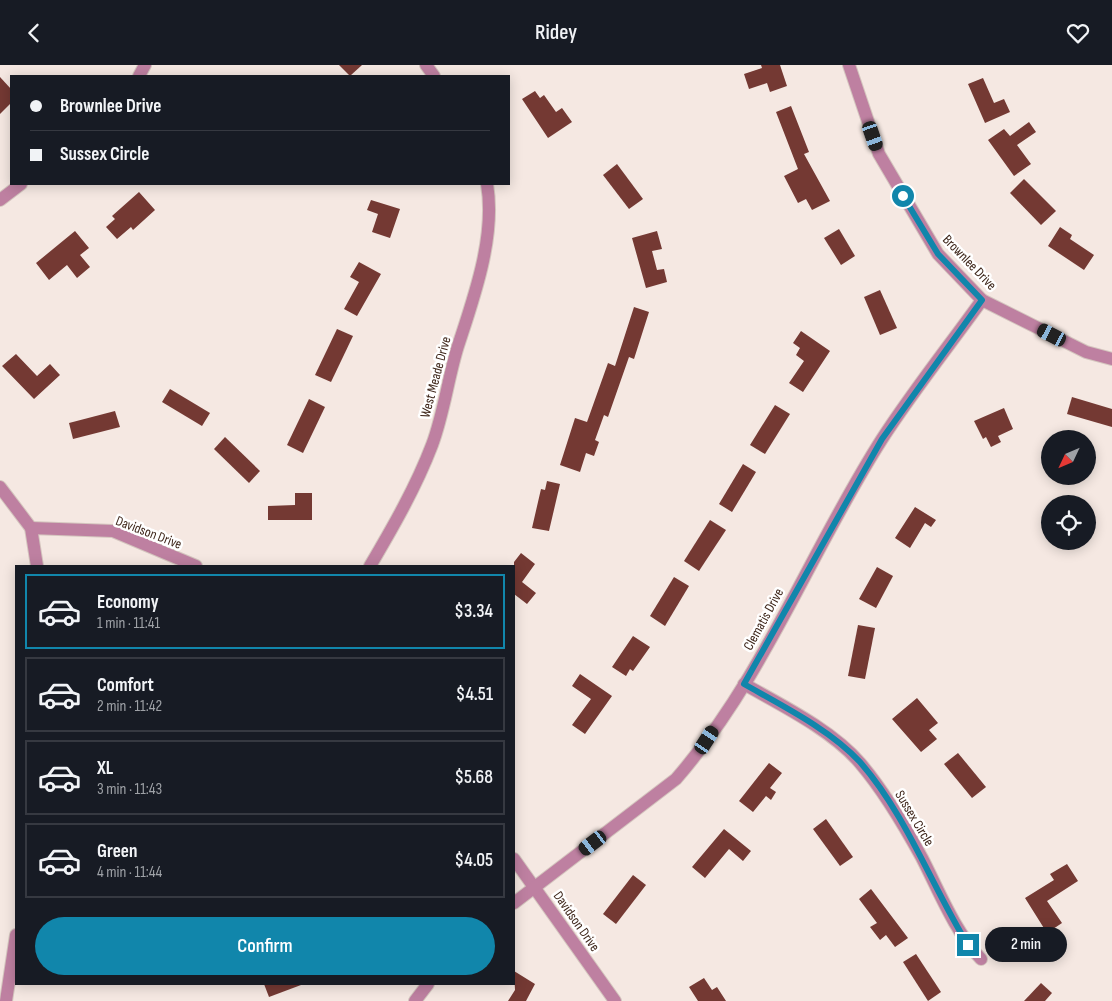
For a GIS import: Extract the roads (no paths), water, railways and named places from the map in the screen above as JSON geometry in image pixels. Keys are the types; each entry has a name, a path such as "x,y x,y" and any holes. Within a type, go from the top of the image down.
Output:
{"street":[{"name":"Brownlee Drive","path":"849,65 879,154 938,254 982,300 1086,352 1112,359"},
{"path":"0,200 20,185"},
{"name":"West Meade Drive","path":"371,565 414,488 433,444 489,229 490,199 487,185"},
{"name":"Clematis Drive","path":"515,902 676,779 698,753 744,684 882,439 982,300"},
{"path":"0,487 31,528 38,565"},
{"name":"Davidson Drive","path":"31,528 113,531 194,565"},
{"name":"Sussex Circle","path":"744,684 813,723 859,761 888,800 921,857 952,920 968,945 981,959"},
{"name":"Davidson Drive","path":"515,860 615,1001"},
{"path":"6,1001 15,942"},
{"path":"415,1001 427,985"}]}
